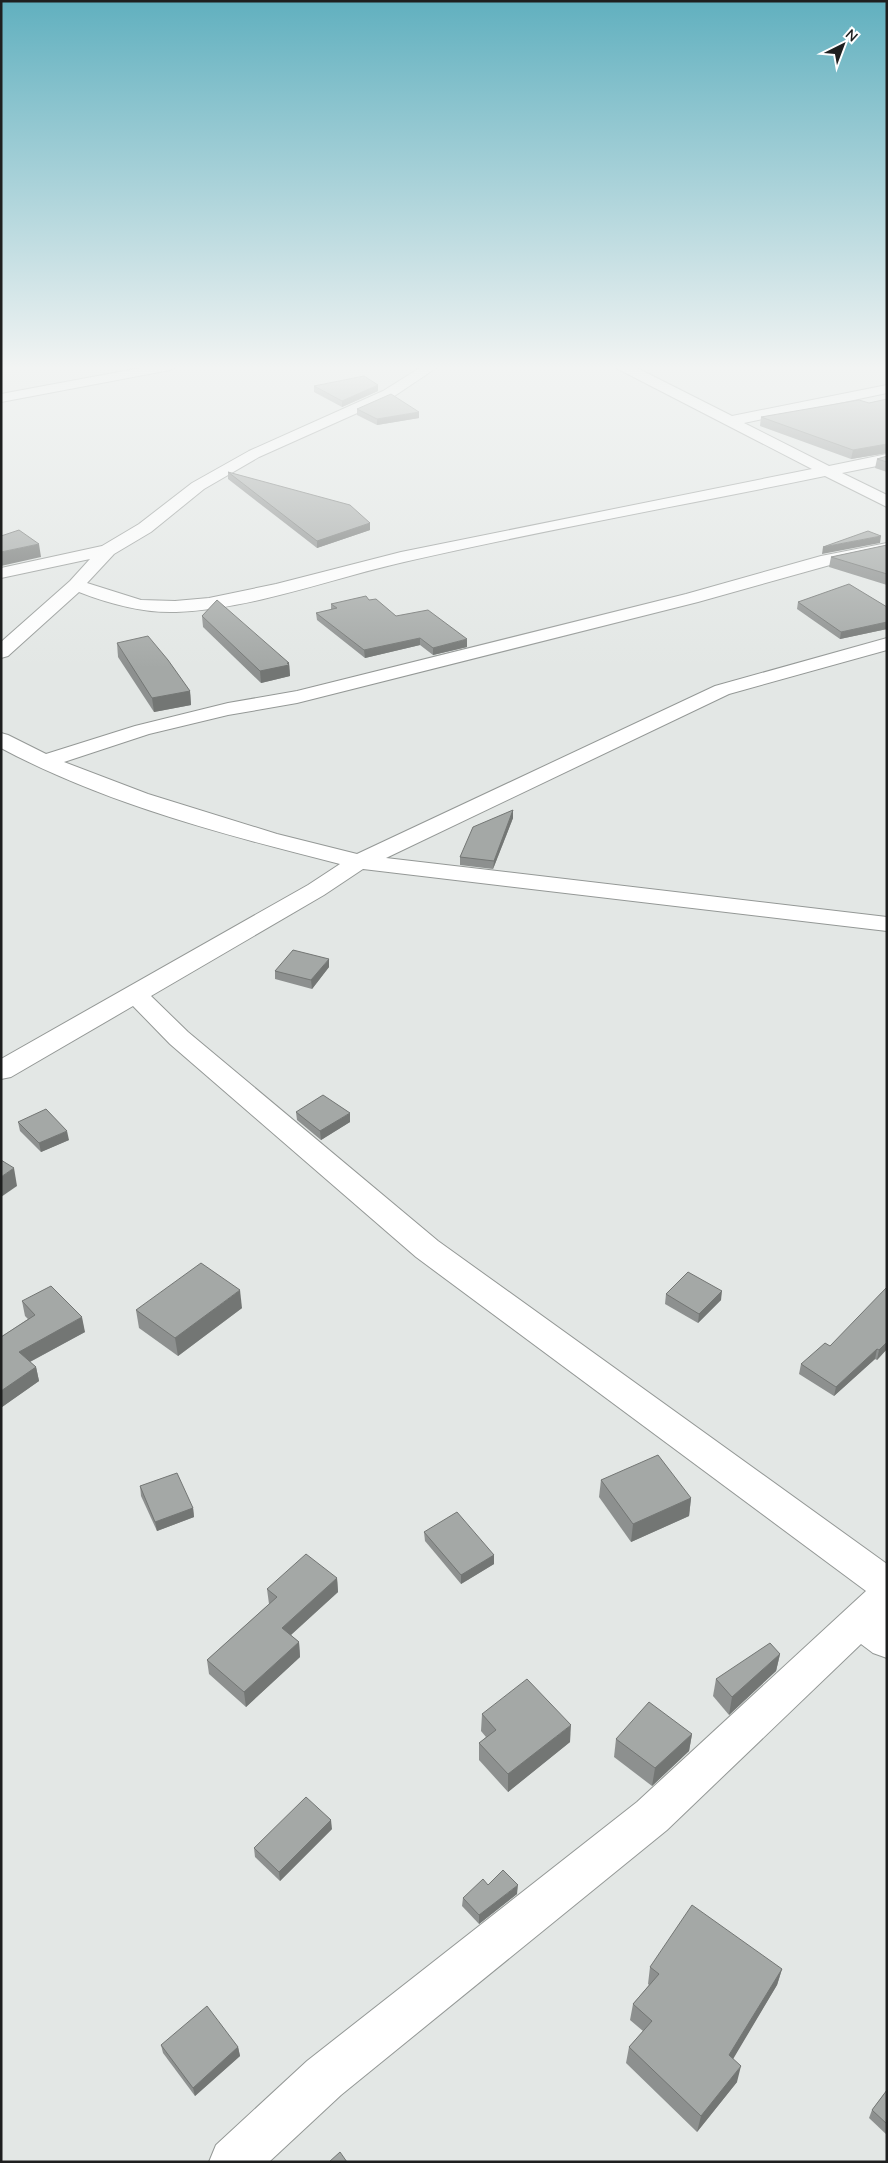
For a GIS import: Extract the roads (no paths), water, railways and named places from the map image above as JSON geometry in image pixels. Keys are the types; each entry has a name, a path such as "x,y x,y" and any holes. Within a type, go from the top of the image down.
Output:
{"street":[{"path":"1,652 76,584 108,550 145,528 198,486 231,467"},
{"path":"817,467 887,502"},
{"path":"76,584 101,594 143,605 171,607 207,604 333,576 401,557 850,467"},
{"path":"44,762 142,730 228,709 297,697 692,598 827,560 887,548"},
{"path":"1,573 108,550"},
{"path":"1,1071 316,890 359,862 722,690 887,644"},
{"path":"7,751 44,762 140,799 270,839 359,862 887,924"},
{"path":"136,995 179,1038 428,1249 887,1585"},
{"path":"233,2162 324,2078 652,1816 878,1619"}]}
